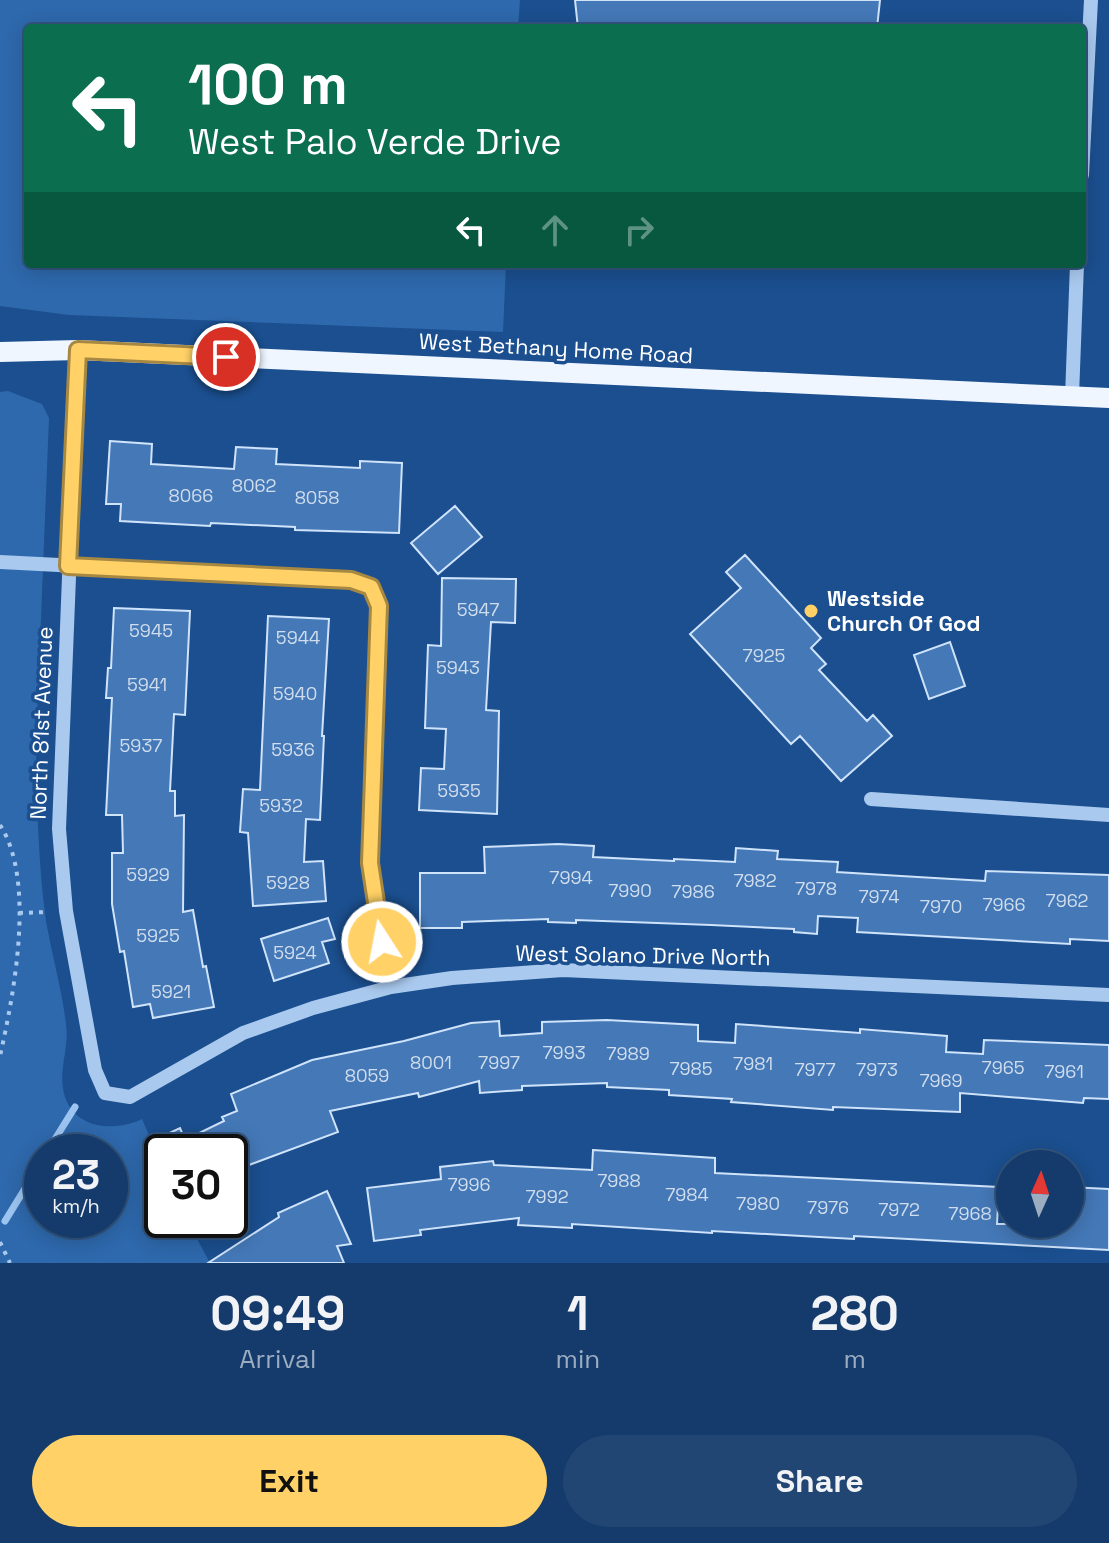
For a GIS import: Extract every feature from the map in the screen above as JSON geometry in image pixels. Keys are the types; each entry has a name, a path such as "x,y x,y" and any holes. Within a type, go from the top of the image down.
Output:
{"main road":[{"name":"West Bethany Home Road","path":"0,352 78,350 1109,398"}],"street":[{"path":"1086,97 1091,0"},
{"path":"1072,396 1077,268"},
{"name":"North 81st Avenue","path":"78,350 59,829 66,911 95,1070 105,1093"},
{"path":"0,562 351,580 371,587 379,606 370,863 391,987"},
{"path":"871,799 1109,815"},
{"name":"West Solano Drive North","path":"105,1093 130,1097 243,1033 313,1008 391,987 452,978 563,970 1109,995"}],"path":[{"path":"0,825 10,840 19,913 14,996 0,1056"},
{"path":"19,913 66,911"},
{"path":"0,1242 10,1263"}],"shaded area":[{"path":"0,0 520,0 518,24 24,24 24,268 506,268 503,332 69,315 0,306"},
{"path":"8,391 42,404 49,418 36,744 46,921 67,1034 62,1073 64,1092 73,1111 90,1123 111,1126 142,1119 149,1134 144,1134 144,1238 197,1238 210,1263 0,1263 0,392"}],"building":[{"path":"575,0 880,0 877,24 578,24"},
{"path":"110,441 152,444 151,464 234,469 236,447 277,449 276,464 360,468 360,461 402,463 399,533 120,521 121,504 106,504"},
{"path":"455,506 482,537 438,574 411,543"},
{"path":"745,555 821,638 811,648 826,664 819,670 867,721 873,715 892,736 841,781 800,736 791,744 690,634 741,588 726,572"},
{"path":"442,578 516,579 515,623 491,622 486,710 499,711 497,814 419,810 421,768 444,769 446,729 425,728 428,645 441,646"},
{"path":"114,608 190,611 185,715 174,714 170,791 175,791 175,816 184,815 183,912 193,910 214,1007 153,1018 150,1004 133,1007 112,904 112,853 123,853 122,815 106,815 112,698 106,698"},
{"path":"268,616 329,619 320,820 306,819 304,862 323,861 326,901 253,906 248,833 240,832 243,789 260,790"},
{"path":"950,642 965,686 929,699 914,655"},
{"path":"594,846 593,857 674,861 735,862 736,848 778,851 777,859 838,862 837,872 985,881 986,871 1109,875 1109,941 1070,939 1070,944 857,932 858,918 818,916 817,934 794,932 794,929 576,920 576,923 548,922 548,919 462,922 462,928 420,928 420,873 485,873 484,847"},
{"path":"328,918 335,939 322,942 329,963 274,981 261,939"},
{"path":"607,1020 698,1025 698,1041 735,1043 736,1024 860,1033 860,1029 947,1036 946,1052 983,1054 984,1040 1109,1045 1109,1099 1084,1098 1083,1103 960,1093 960,1112 833,1107 833,1110 669,1095 669,1090 607,1087 607,1083 522,1086 522,1090 480,1093 479,1081 419,1097 418,1093 330,1111 338,1132 248,1165 248,1134 197,1134 237,1111 231,1094 312,1060 471,1023 499,1021 500,1036 542,1033 542,1022"},
{"path":"180,1128 182,1134 167,1134"},
{"path":"593,1150 715,1158 715,1173 996,1187 996,1238 1084,1238 1084,1188 1109,1189 1109,1250 572,1224 572,1228 518,1225 519,1218 420,1230 421,1235 374,1241 367,1188 441,1179 440,1167 493,1161 494,1165 592,1170"},
{"path":"327,1191 351,1244 337,1246 344,1263 208,1263 279,1217 278,1213"}],"waterway":[{"path":"58,1134 75,1107"},
{"path":"5,1221 24,1190"}],"place":[{"name":"Westside Church Of God","path":"811,611"}],"route":[{"path":"226,357 78,350 68,566 351,580 371,587 379,606 370,863 382,942"}]}
